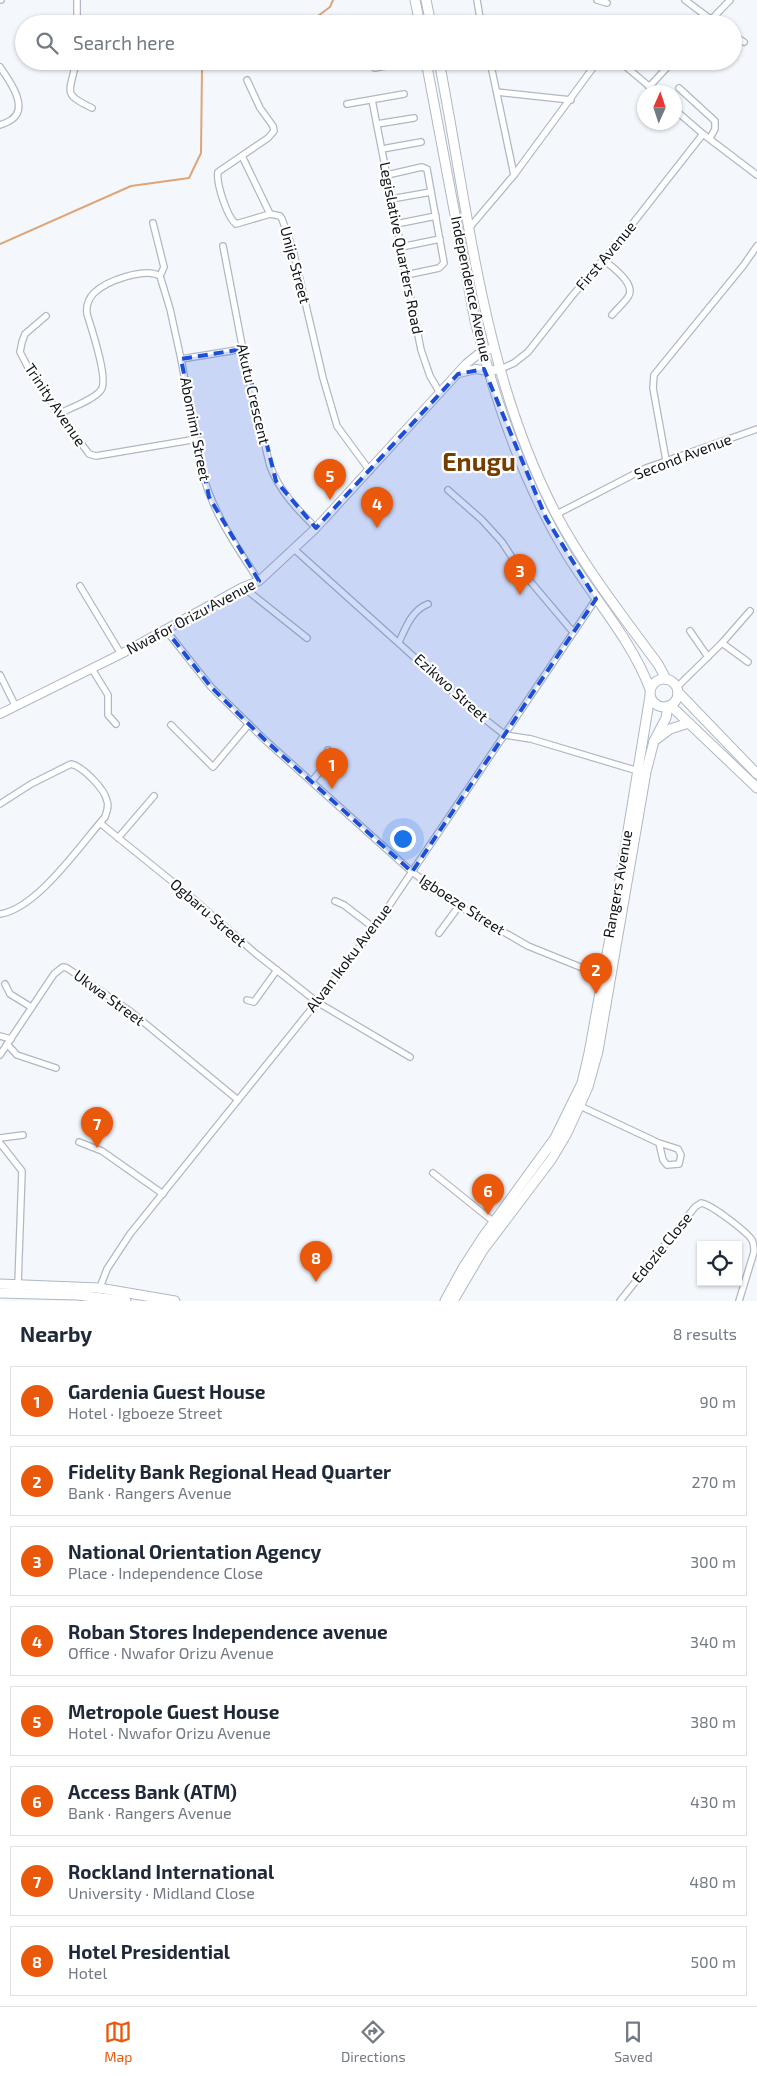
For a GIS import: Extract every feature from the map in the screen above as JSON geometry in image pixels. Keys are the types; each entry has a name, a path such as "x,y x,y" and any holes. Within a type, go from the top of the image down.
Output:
{"main road":[{"path":"415,0 418,15"},
{"path":"426,0 429,15"},
{"name":"Independence Avenue","path":"428,70 482,351 513,444 546,518 596,599 628,644 650,693"},
{"name":"Independence Avenue","path":"440,70 481,293 514,415 557,514 581,554 658,664 666,679"},
{"path":"757,774 678,690 673,682 666,679 656,681 650,693 655,704 669,706 757,788"},
{"path":"669,706 676,700 678,690"},
{"name":"Rangers Avenue","path":"453,1301 484,1250 551,1160 566,1135 580,1106 598,1052 607,978 650,693"},
{"name":"Rangers Avenue","path":"445,1301 463,1268 494,1222 551,1144 575,1099 588,1060 607,978 646,772 654,741 666,718 669,706"},
{"path":"654,741 670,729 689,723"},
{"path":"3,1289 18,1284 98,1295 126,1301"},
{"path":"3,1289 175,1301"}],"street":[{"path":"77,0 77,15"},
{"path":"477,0 480,15"},
{"path":"598,0 607,4"},
{"path":"685,0 701,15"},
{"path":"716,15 730,0"},
{"path":"0,67 19,100 13,120 0,125"},
{"path":"74,70 70,90 71,96 92,108"},
{"path":"492,70 514,176"},
{"path":"470,227 514,176 592,70"},
{"path":"629,70 647,85"},
{"path":"651,85 665,70"},
{"name":"Unije Street","path":"246,80 274,130 268,138 218,172 217,175 230,216 237,224 270,214 280,216 293,250 321,369 337,426 370,471"},
{"path":"682,91 715,121 715,129 710,138"},
{"path":"497,92 571,100"},
{"path":"347,104 404,94"},
{"name":"Legislative Quarters Road","path":"372,100 422,355 430,376 440,393"},
{"path":"682,116 757,174"},
{"path":"377,124 414,118"},
{"name":"First Avenue","path":"501,369 514,363 528,352 703,134"},
{"path":"382,149 420,142"},
{"path":"242,156 270,214"},
{"path":"387,175 424,167 427,168 444,263 442,266 406,275"},
{"path":"391,199 431,192"},
{"path":"396,224 436,216"},
{"name":"Abomimi Street","path":"153,223 164,268 160,276 181,359 202,472 209,498 217,515 259,580"},
{"path":"401,247 440,239"},
{"name":"Akutu Crescent","path":"223,246 262,438 276,481 287,498 316,528"},
{"path":"666,460 653,388 654,375 743,266 757,246"},
{"path":"604,259 627,282 631,292 612,314"},
{"path":"60,413 100,392 104,386 101,366 86,308 94,293 101,287 123,278 152,272 160,276"},
{"name":"Trinity Avenue","path":"46,316 26,334 20,352 33,377 87,451 94,456 197,439"},
{"path":"482,351 495,348"},
{"path":"181,359 243,349"},
{"name":"Nwafor Orizu Avenue","path":"0,714 121,654 259,580 316,528 370,471 402,432 482,351"},
{"path":"458,374 476,368 488,371 501,369"},
{"name":"Second Avenue","path":"557,514 666,460 696,452 757,429"},
{"path":"448,490 488,528 519,568 574,632"},
{"name":"Ezikwo Street","path":"294,549 473,710 505,735 530,739 638,771"},
{"path":"80,586 121,654"},
{"path":"243,587 307,638"},
{"name":"Alvan Ikoku Avenue","path":"98,1295 119,1249 374,928 596,599"},
{"path":"399,642 413,615 418,609 428,604"},
{"path":"678,690 750,611"},
{"name":"Igboeze Street","path":"165,629 211,686 249,724 412,872 459,906 528,946 607,978"},
{"path":"690,631 708,657"},
{"path":"722,643 748,662"},
{"path":"92,669 108,695 108,715 116,724"},
{"path":"0,675 16,705"},
{"path":"171,725 212,767 249,724"},
{"path":"312,781 328,763 328,750"},
{"path":"0,804 31,784 71,764 78,766 106,795 107,811 100,823 38,893 15,909 0,914"},
{"path":"118,838 154,796"},
{"name":"Ogbaru Street","path":"100,823 317,1002 410,1057"},
{"path":"335,902 344,905 374,928"},
{"path":"439,933 459,906"},
{"name":"Ukwa Street","path":"0,1055 31,1007 62,967 67,968 130,1012 238,1100"},
{"path":"246,1000 254,1002 278,970"},
{"path":"5,984 10,994 31,1007"},
{"path":"0,1036 9,1041 18,1055 56,1068"},
{"path":"580,1106 678,1150 681,1155 679,1164 667,1165 663,1160 659,1143"},
{"path":"0,1138 23,1135"},
{"path":"79,1142 108,1155 163,1194"},
{"path":"0,1143 22,1171 18,1284"},
{"path":"433,1173 494,1222"},
{"name":"Edozie Close","path":"620,1301 701,1203 706,1203 717,1211 754,1243 754,1252 739,1301"}],"highlighted area":[{"path":"243,349 276,481 316,528 458,374 484,369 546,518 596,599 412,872 265,740 211,687 165,629 259,581 209,497 181,359"}],"waterway":[{"path":"319,15 330,7 333,0"},
{"path":"0,244 131,186 189,178 201,153 202,70"}],"place":[{"name":"Metropole Guest House","path":"330,500"},
{"name":"Roban Stores Independence avenue","path":"377,528"},
{"name":"National Orientation Agency","path":"520,595"},
{"name":"Gardenia Guest House","path":"332,789"},
{"name":"Fidelity Bank Regional Head Quarter","path":"596,994"},
{"name":"Rockland International","path":"97,1148"},
{"name":"Access Bank (ATM)","path":"488,1215"},
{"name":"Hotel Presidential","path":"316,1282"}],"district":[{"name":"Enugu","path":"479,462"}]}
